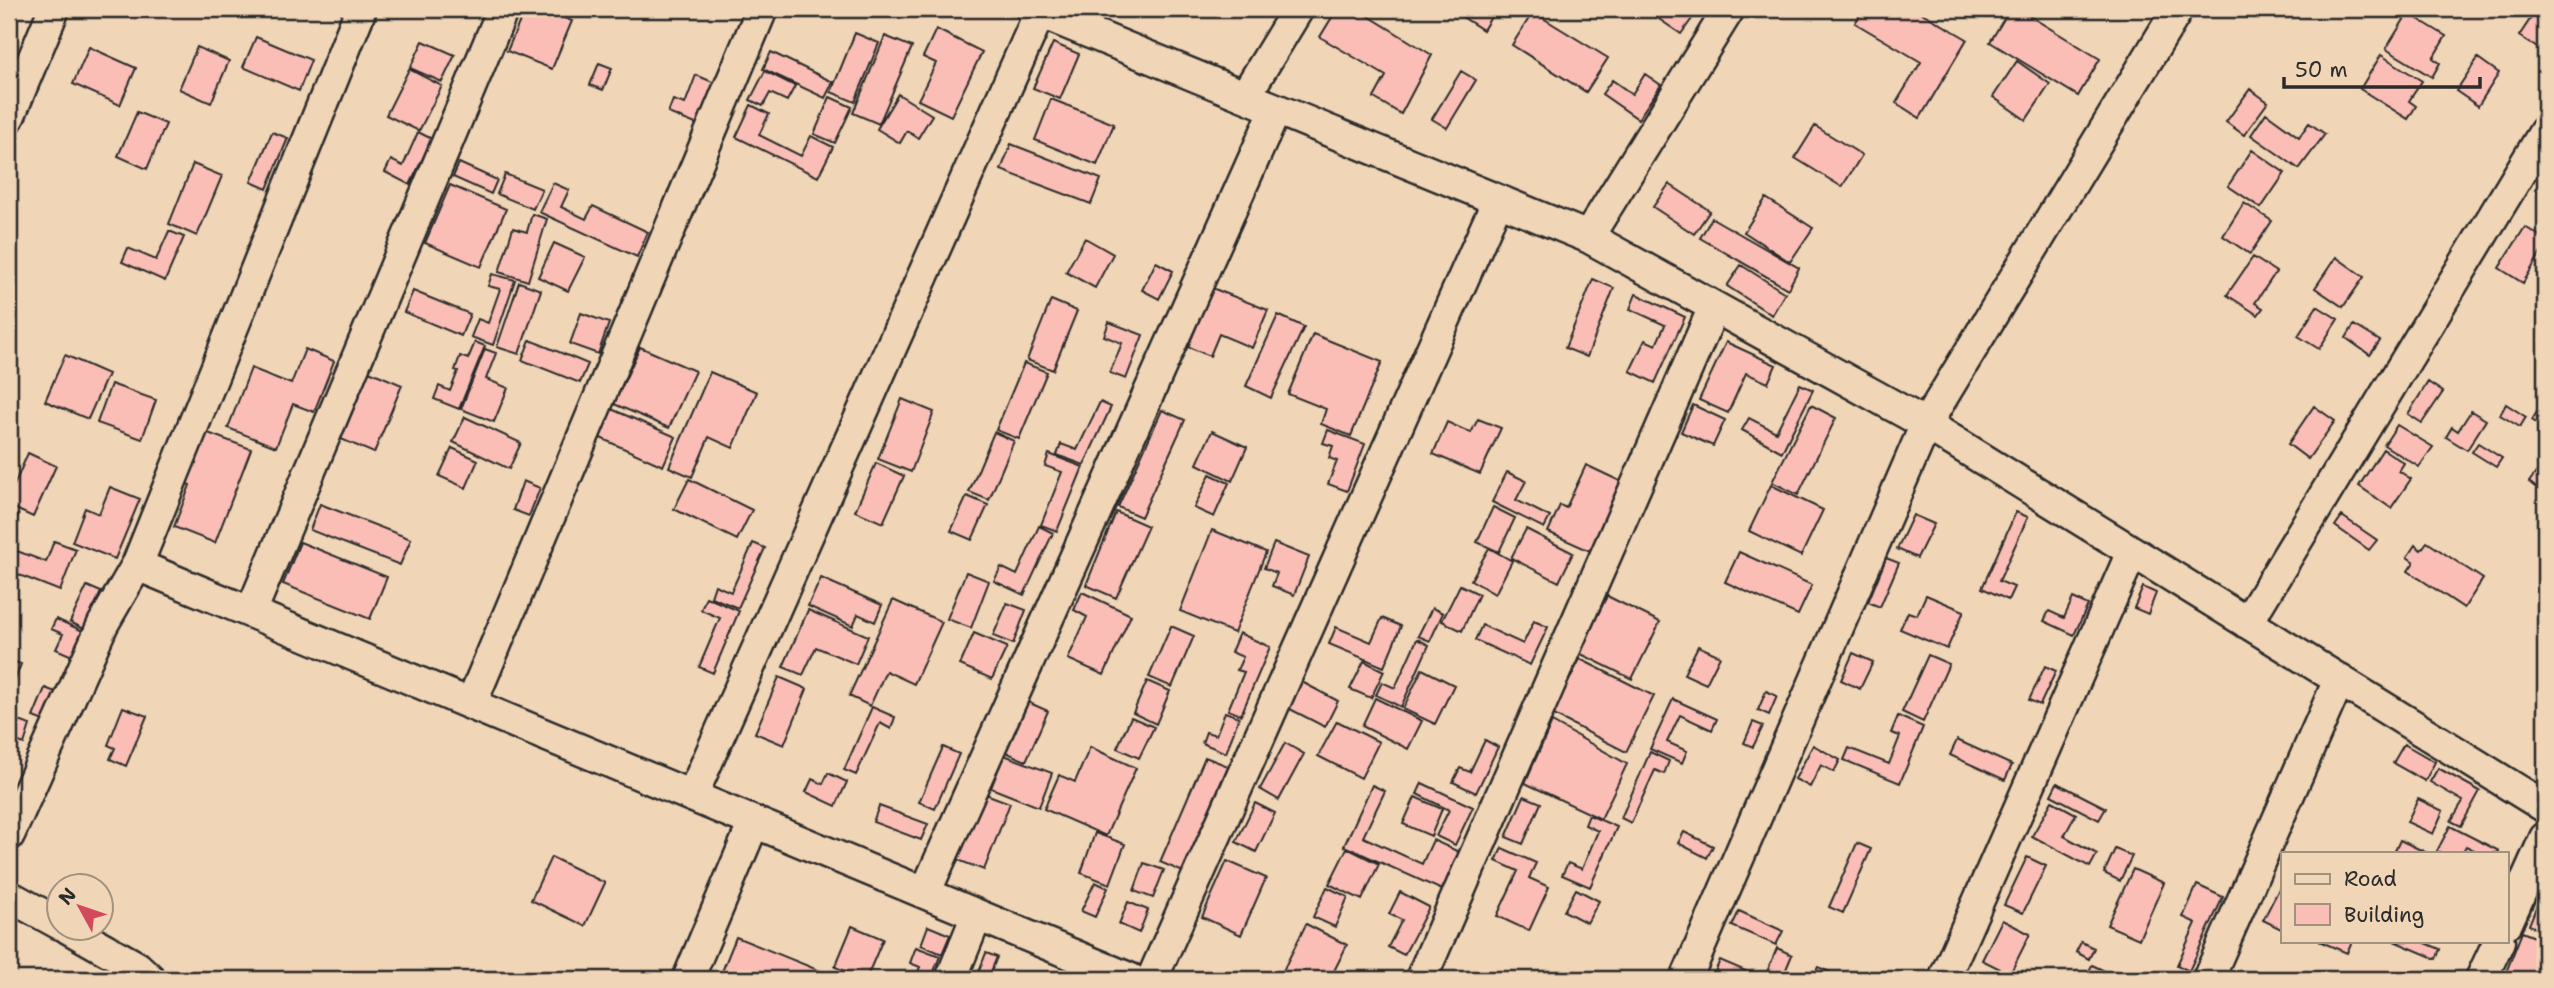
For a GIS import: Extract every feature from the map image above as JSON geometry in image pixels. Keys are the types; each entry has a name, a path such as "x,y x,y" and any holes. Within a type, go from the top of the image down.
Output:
{"street":[{"path":"9,117 54,9"},
{"path":"9,835 103,624 137,565 360,9"},
{"path":"251,612 503,9"},
{"path":"471,704 762,9"},
{"path":"1245,96 1298,9"},
{"path":"1588,237 1729,9"},
{"path":"1686,979 1926,424 2178,9"},
{"path":"692,796 1036,10 1588,237 1926,424 2545,807"},
{"path":"925,893 1276,109"},
{"path":"2247,623 2545,131"},
{"path":"1152,979 1498,200"},
{"path":"1421,979 1714,307"},
{"path":"1944,979 2132,552"},
{"path":"137,565 1131,979"},
{"path":"2208,979 2339,680"},
{"path":"688,979 754,822"},
{"path":"2508,921 2545,838"},
{"path":"9,896 46,916"},
{"path":"951,979 977,915"},
{"path":"92,942 137,967 150,979"},
{"path":"2481,979 2498,942"}],"building":[{"path":"525,9 542,9 572,21 552,69 507,51"},
{"path":"1337,9 1357,9 1432,55 1401,114 1374,98 1386,76 1320,37"},
{"path":"1450,9 1496,9 1483,30"},
{"path":"1653,9 1699,9 1681,34 1650,13"},
{"path":"1864,9 1915,9 1967,39 1920,118 1896,103 1921,62 1855,23"},
{"path":"2010,9 2018,9 2100,59 2078,96 1990,42"},
{"path":"1533,12 1608,58 1586,92 1512,45"},
{"path":"2535,12 2545,19 2545,53 2519,36"},
{"path":"2408,13 2446,36 2433,58 2440,63 2432,77 2386,49"},
{"path":"936,29 982,52 951,116 918,100 936,63 923,57"},
{"path":"855,33 879,43 855,102 831,92"},
{"path":"885,36 912,47 879,124 853,113"},
{"path":"256,37 311,60 299,91 243,67"},
{"path":"423,41 455,55 442,82 410,68"},
{"path":"1053,43 1079,54 1060,99 1033,88"},
{"path":"89,47 136,68 120,105 73,84"},
{"path":"197,47 229,61 211,103 179,89"},
{"path":"771,52 833,82 825,98 763,69"},
{"path":"2381,55 2422,81 2409,101 2416,106 2408,119 2360,89"},
{"path":"2478,58 2499,73 2478,106 2456,91"},
{"path":"2017,61 2050,84 2026,120 1993,97"},
{"path":"599,63 612,68 603,90 590,85"},
{"path":"409,69 442,86 419,131 386,115"},
{"path":"765,71 795,86 787,101 770,93 763,106 750,100"},
{"path":"1461,71 1476,80 1447,128 1432,119"},
{"path":"1645,74 1661,85 1638,119 1602,94 1612,80 1632,94"},
{"path":"696,75 715,83 698,125 668,113 673,100 685,104"},
{"path":"2250,89 2268,102 2244,135 2226,122"},
{"path":"898,94 932,115 918,138 907,131 900,143 877,129"},
{"path":"830,97 852,107 835,143 814,134"},
{"path":"1051,99 1114,124 1097,165 1035,140"},
{"path":"751,105 769,114 759,135 801,156 811,136 833,147 818,177 736,137"},
{"path":"137,112 166,124 147,169 118,156"},
{"path":"2266,113 2299,137 2309,123 2325,134 2299,169 2251,135"},
{"path":"1815,126 1862,155 1842,187 1795,158"},
{"path":"272,132 288,138 267,189 251,182"},
{"path":"418,132 432,139 410,185 385,172 391,160 403,166"},
{"path":"1011,144 1101,179 1091,204 1001,170"},
{"path":"2252,150 2285,173 2261,208 2228,186"},
{"path":"459,163 497,180 491,194 453,177"},
{"path":"193,164 222,176 197,236 169,224"},
{"path":"505,174 542,189 533,209 497,194"},
{"path":"2545,174 2545,197 2535,190"},
{"path":"553,183 569,190 561,207 586,219 593,206 648,232 637,257 539,212"},
{"path":"1669,184 1710,211 1694,234 1653,207"},
{"path":"450,185 506,209 481,267 425,243"},
{"path":"1766,198 1813,228 1790,262 1744,232"},
{"path":"2244,203 2272,221 2250,254 2223,236"},
{"path":"532,214 547,219 528,281 499,272 513,228 527,232"},
{"path":"1712,218 1799,268 1788,289 1700,238"},
{"path":"2525,227 2545,239 2545,246 2523,283 2499,268"},
{"path":"169,231 184,237 165,281 122,262 128,248 156,260"},
{"path":"1085,238 1113,254 1095,288 1066,272"},
{"path":"554,243 585,257 568,291 538,277"},
{"path":"2253,257 2276,272 2255,303 2263,308 2258,315 2227,295"},
{"path":"2336,257 2364,277 2343,307 2315,288"},
{"path":"1156,262 1173,271 1159,299 1142,290"},
{"path":"1741,265 1785,293 1772,315 1727,286"},
{"path":"492,274 515,280 493,345 471,337 478,319 488,323 500,289 488,286"},
{"path":"1593,279 1614,288 1587,357 1565,348"},
{"path":"519,282 541,290 519,354 497,347"},
{"path":"1212,288 1268,310 1252,348 1219,334 1210,356 1188,347"},
{"path":"413,291 470,314 461,336 404,312"},
{"path":"1636,294 1685,317 1655,383 1630,371 1645,340 1656,345 1665,325 1630,309"},
{"path":"1051,300 1077,311 1053,370 1027,360"},
{"path":"2317,306 2338,319 2319,349 2298,336"},
{"path":"581,313 609,323 598,354 570,344"},
{"path":"1278,315 1304,327 1271,398 1246,386"},
{"path":"1109,322 1143,335 1126,379 1110,373 1122,343 1104,336"},
{"path":"2354,325 2380,341 2370,355 2346,338"},
{"path":"1313,334 1382,362 1351,436 1321,424 1326,409 1288,394"},
{"path":"530,340 588,364 580,383 522,360"},
{"path":"475,342 485,346 459,409 434,399 439,386 450,391 458,371 455,370 460,356 468,359"},
{"path":"1726,342 1776,365 1768,383 1746,373 1728,413 1699,400"},
{"path":"640,347 695,371 669,428 614,404"},
{"path":"305,349 334,361 314,412 293,404 276,447 228,428 251,368 291,384"},
{"path":"485,349 496,353 486,379 508,388 494,422 461,409"},
{"path":"65,355 108,374 88,419 45,401"},
{"path":"1024,363 1047,372 1019,439 996,430"},
{"path":"369,371 402,385 374,453 341,439"},
{"path":"710,372 757,392 733,448 709,437 692,477 669,467"},
{"path":"2428,382 2443,392 2422,423 2408,414"},
{"path":"111,384 156,400 142,439 97,423"},
{"path":"1800,384 1813,390 1782,452 1742,430 1749,418 1776,432"},
{"path":"902,399 934,412 911,472 878,459"},
{"path":"2545,399 2545,429 2532,420"},
{"path":"1100,402 1111,407 1084,465 1057,455 1061,444 1077,450"},
{"path":"2506,404 2526,417 2520,427 2500,415"},
{"path":"1693,405 1725,420 1713,446 1681,432"},
{"path":"1811,405 1836,418 1798,495 1772,482"},
{"path":"2314,406 2335,421 2308,459 2288,444"},
{"path":"609,408 676,437 663,466 596,436"},
{"path":"1162,410 1185,420 1141,517 1118,507"},
{"path":"2471,411 2486,420 2467,450 2446,437 2452,427 2458,431"},
{"path":"465,417 521,443 509,469 453,442"},
{"path":"1478,419 1501,428 1480,474 1433,454 1447,422 1471,433"},
{"path":"2397,425 2433,447 2419,467 2384,445"},
{"path":"200,430 251,449 215,543 174,527 190,485 181,481"},
{"path":"1328,430 1365,444 1347,491 1328,484 1337,461 1329,458 1333,446 1323,443"},
{"path":"1212,431 1247,447 1232,481 1197,464"},
{"path":"994,432 1014,441 989,500 969,492"},
{"path":"2478,443 2502,458 2496,467 2472,452"},
{"path":"452,448 478,460 466,488 439,476"},
{"path":"2383,449 2404,463 2399,471 2411,479 2391,508 2359,486"},
{"path":"28,453 56,466 33,517 9,506 9,497"},
{"path":"1049,454 1083,467 1057,531 1041,525 1062,472 1045,466"},
{"path":"2545,461 2545,483 2539,490 2529,482"},
{"path":"876,463 904,476 883,523 855,511"},
{"path":"1586,465 1622,482 1590,551 1548,532 1560,505 1566,508"},
{"path":"1507,472 1526,481 1516,500 1550,517 1544,528 1492,502"},
{"path":"1210,474 1229,483 1214,517 1194,508"},
{"path":"689,479 752,510 737,540 674,509"},
{"path":"523,481 540,488 529,516 513,510"},
{"path":"1771,485 1823,510 1801,556 1749,531"},
{"path":"110,487 140,499 115,559 72,542 85,508 99,514"},
{"path":"967,496 988,505 972,540 951,531"},
{"path":"320,504 411,539 400,565 310,530"},
{"path":"1493,507 1515,518 1499,552 1477,542"},
{"path":"9,512 18,515 9,539"},
{"path":"1116,512 1148,526 1116,598 1086,585"},
{"path":"2016,512 2028,517 1999,581 2014,587 2008,600 1982,588"},
{"path":"1913,515 1934,524 1917,558 1897,549"},
{"path":"2342,516 2377,540 2369,550 2335,526"},
{"path":"1039,526 1053,533 1024,595 994,581 1001,567 1017,575"},
{"path":"1526,529 1573,553 1559,582 1511,558"},
{"path":"1212,530 1266,552 1234,633 1180,611"},
{"path":"54,541 76,549 60,591 9,571 9,548 46,562"},
{"path":"300,542 387,577 370,619 283,584"},
{"path":"2427,542 2483,579 2464,608 2408,571 2414,562 2407,557 2415,545 2421,550"},
{"path":"753,543 765,548 738,608 711,597 715,585 731,592"},
{"path":"1274,543 1309,557 1294,595 1272,586 1277,573 1264,568"},
{"path":"1489,548 1512,561 1495,594 1471,580"},
{"path":"1739,552 1812,585 1798,615 1725,582"},
{"path":"1886,558 1899,563 1880,607 1868,602"},
{"path":"966,572 989,581 971,628 947,619"},
{"path":"821,578 882,605 875,622 858,614 853,626 808,606"},
{"path":"1460,585 1479,594 1462,631 1442,621"},
{"path":"87,586 101,592 84,629 70,622"},
{"path":"2143,587 2156,593 2148,614 2134,608"},
{"path":"1082,592 1131,615 1104,675 1068,659 1087,617 1074,610"},
{"path":"1926,595 1964,611 1947,649 1900,629 1908,612 1917,615"},
{"path":"1607,596 1660,622 1632,679 1579,653"},
{"path":"706,597 739,611 713,673 699,667 720,618 701,610"},
{"path":"2073,598 2088,605 2074,635 2044,621 2049,611 2064,618"},
{"path":"893,600 942,622 914,684 886,671 870,706 849,696"},
{"path":"1007,603 1026,610 1013,644 993,636"},
{"path":"1432,608 1443,613 1430,641 1418,636"},
{"path":"808,610 868,636 856,664 816,647 803,675 783,667"},
{"path":"1382,618 1401,626 1384,667 1329,644 1336,627 1371,642"},
{"path":"56,619 83,631 72,656 56,649 63,634 51,629"},
{"path":"1534,621 1548,627 1530,665 1475,640 1482,625 1523,644"},
{"path":"1171,626 1194,636 1172,687 1149,677"},
{"path":"974,633 1007,647 992,679 960,665"},
{"path":"1239,633 1270,647 1241,715 1228,710 1244,672 1237,670 1243,657 1231,652"},
{"path":"1417,639 1429,645 1401,707 1376,695 1382,682 1395,688"},
{"path":"1698,646 1720,656 1706,684 1684,674"},
{"path":"1853,653 1873,662 1860,689 1841,680"},
{"path":"1928,655 1949,664 1923,722 1902,712"},
{"path":"1580,659 1654,696 1626,752 1552,714"},
{"path":"9,660 21,664 9,695"},
{"path":"1364,661 1384,671 1371,698 1350,689"},
{"path":"2045,666 2056,671 2040,705 2029,700"},
{"path":"1422,669 1454,685 1435,724 1403,709"},
{"path":"779,677 807,689 784,745 755,733"},
{"path":"1147,681 1170,691 1156,724 1133,713"},
{"path":"1300,681 1338,701 1325,727 1286,707"},
{"path":"45,688 58,693 46,722 33,717"},
{"path":"1766,691 1777,696 1769,715 1758,710"},
{"path":"1375,698 1422,721 1408,749 1362,726"},
{"path":"1673,699 1717,719 1712,730 1680,715 1667,742 1687,751 1682,763 1650,749"},
{"path":"1023,700 1048,711 1026,761 1001,750"},
{"path":"123,707 147,716 126,766 110,759 115,748 108,745"},
{"path":"872,707 895,717 891,729 880,723 856,775 844,770"},
{"path":"1225,712 1239,717 1226,753 1202,743 1206,732 1216,735"},
{"path":"1898,716 1923,727 1900,783 1844,760 1849,748 1889,764 1900,736 1891,733"},
{"path":"9,717 30,725 24,744 9,738"},
{"path":"1131,717 1154,727 1139,758 1117,748"},
{"path":"1337,721 1379,742 1361,778 1318,756"},
{"path":"1552,722 1627,764 1601,819 1525,783"},
{"path":"1753,722 1763,726 1753,747 1744,743"},
{"path":"1485,740 1498,747 1476,793 1453,782 1460,768 1470,772"},
{"path":"1957,740 2012,765 2005,780 1950,755"},
{"path":"1285,743 1304,754 1279,800 1260,789"},
{"path":"2404,744 2435,762 2425,781 2393,763"},
{"path":"1813,745 1840,760 1834,772 1821,765 1810,787 1795,779"},
{"path":"943,747 959,754 935,809 919,802"},
{"path":"1090,747 1136,768 1106,836 1044,809 1059,775 1075,782"},
{"path":"1650,752 1669,761 1664,774 1655,770 1631,823 1621,818"},
{"path":"1004,755 1052,773 1039,807 991,788"},
{"path":"1205,757 1228,766 1183,872 1160,862"},
{"path":"2438,768 2480,791 2461,826 2451,821 2463,801 2430,782"},
{"path":"828,773 847,782 836,806 806,792 812,779 823,784"},
{"path":"1422,783 1473,807 1455,845 1436,836 1449,810 1417,794"},
{"path":"2057,783 2106,808 2099,820 2051,795"},
{"path":"1372,785 1385,791 1363,837 1422,864 1433,840 1459,852 1442,890 1344,846"},
{"path":"983,793 1010,803 984,870 958,860"},
{"path":"1524,796 1541,803 1523,844 1506,837"},
{"path":"1415,797 1442,809 1431,836 1403,824"},
{"path":"2418,799 2443,811 2433,834 2407,822"},
{"path":"2052,801 2076,814 2064,836 2097,854 2090,867 2032,836"},
{"path":"1255,803 1275,813 1256,852 1236,842"},
{"path":"879,806 928,824 921,840 873,822"},
{"path":"1589,815 1617,827 1590,887 1562,875 1568,863 1582,869 1598,831 1585,825"},
{"path":"2450,826 2499,851 2478,852 2466,846 2463,852 2437,852"},
{"path":"1684,832 1713,846 1707,858 1678,843"},
{"path":"1095,833 1125,844 1110,884 1081,873"},
{"path":"2400,840 2425,852 2394,852"},
{"path":"1857,843 1871,849 1843,913 1829,907"},
{"path":"1347,848 1379,864 1362,900 1329,884"},
{"path":"1502,848 1536,863 1529,878 1549,887 1529,931 1497,916 1518,871 1496,861"},
{"path":"2115,849 2132,856 2120,881 2104,873"},
{"path":"551,857 605,883 585,926 531,900"},
{"path":"2027,857 2046,866 2023,913 2004,905"},
{"path":"1227,861 1266,878 1241,935 1202,917"},
{"path":"1144,863 1164,870 1153,898 1134,891"},
{"path":"2133,869 2164,883 2139,939 2107,925"},
{"path":"1095,882 1108,888 1095,917 1081,911"},
{"path":"2197,885 2223,897 2189,971 2177,965 2196,923 2183,917"},
{"path":"2281,885 2281,929 2263,920"},
{"path":"2545,885 2545,932 2529,925"},
{"path":"1327,887 1348,897 1335,927 1313,917"},
{"path":"1576,889 1599,901 1587,923 1564,911"},
{"path":"1400,892 1429,907 1404,955 1388,947 1402,920 1389,914"},
{"path":"1128,902 1148,910 1139,933 1119,924"},
{"path":"1739,911 1783,931 1776,945 1732,926"},
{"path":"2002,920 2030,934 2010,974 1982,960"},
{"path":"1306,924 1347,945 1330,979 1279,979"},
{"path":"852,926 883,939 866,979 835,967"},
{"path":"928,926 950,935 942,954 921,945"},
{"path":"2522,932 2545,941 2545,965 2540,979 2516,979 2505,975"},
{"path":"736,937 823,972 820,979 719,979"},
{"path":"2081,942 2094,948 2089,959 2076,952"},
{"path":"2321,942 2352,942 2347,953"},
{"path":"2396,942 2423,942 2440,949 2436,959"},
{"path":"916,947 940,956 931,979 915,979 920,967 910,963"},
{"path":"1777,948 1792,955 1782,979 1764,979"},
{"path":"986,953 997,957 988,979 976,979"},
{"path":"1720,960 1764,979 1734,979 1715,972"},
{"path":"2092,965 2105,971 2102,979 2085,979"},
{"path":"1818,967 1839,976 1837,979 1812,979"},
{"path":"840,972 858,979 837,979"}]}
